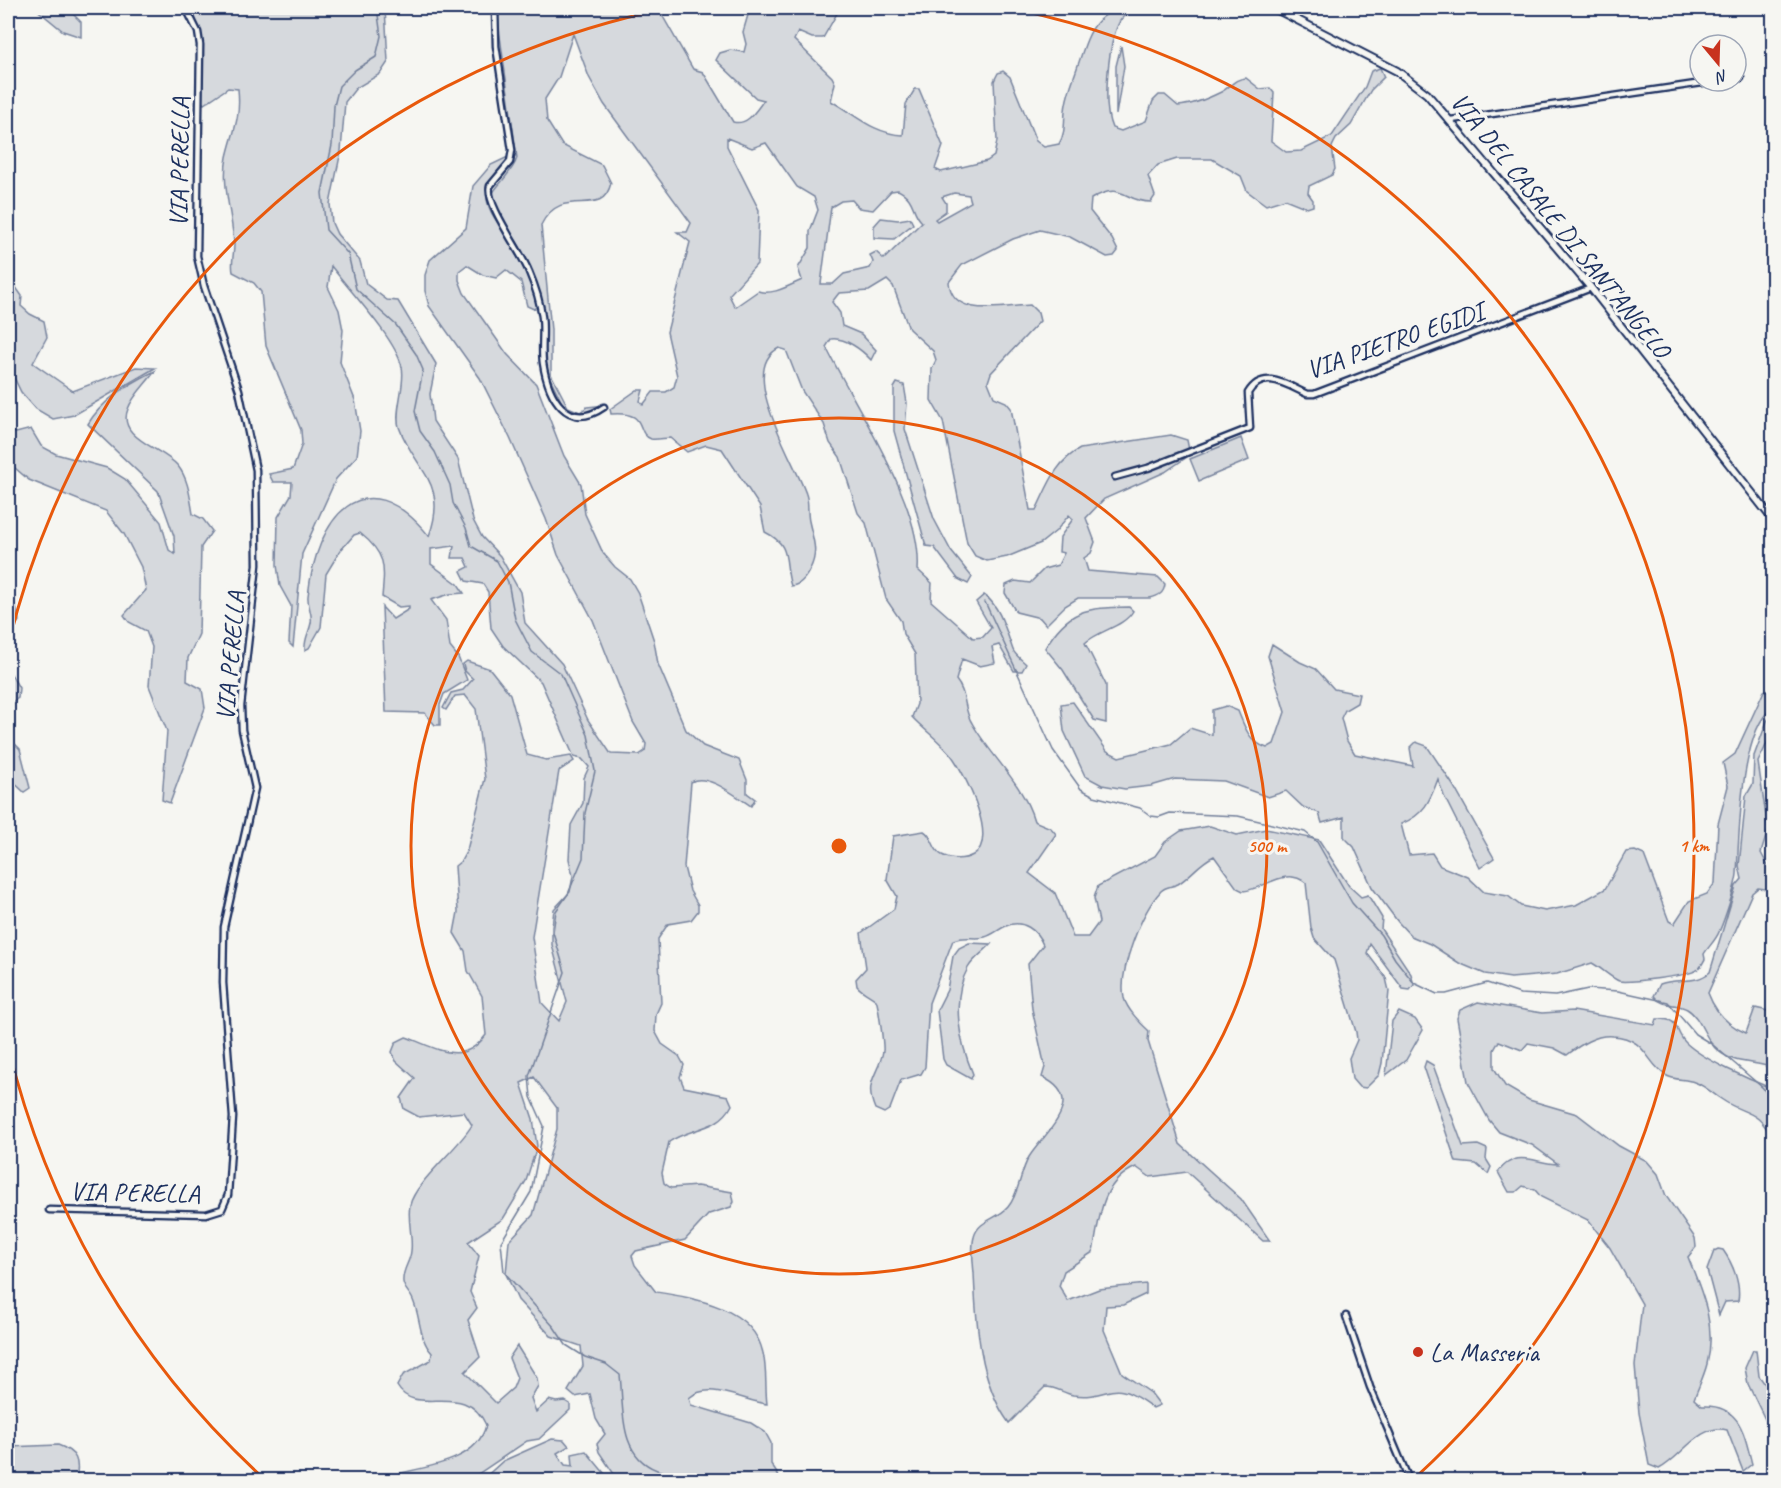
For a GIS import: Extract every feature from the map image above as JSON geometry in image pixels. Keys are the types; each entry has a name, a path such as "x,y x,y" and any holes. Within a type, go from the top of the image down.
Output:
{"main road":[{"name":"VIA DEL CASALE DI SANT'ANGELO","path":"1274,8 1397,71 1428,94 1591,288 1773,521"}],"street":[{"name":"VIA PERELLA","path":"49,1210 206,1214 222,1209 228,1195 233,1117 223,983 224,939 255,788 242,730 241,706 257,565 256,481 253,446 239,390 204,285 197,256 200,45 198,32 186,8"},
{"path":"495,8 496,46 508,108 512,157 509,164 492,181 490,198 519,249 539,299 543,331 543,362 557,400 565,412 575,417 589,416 604,408"},
{"path":"1451,120 1688,85"},
{"name":"VIA PIETRO EGIDI","path":"1115,477 1148,468 1250,428 1248,393 1264,379 1271,378 1307,394 1314,394 1591,288"},
{"path":"1346,1316 1370,1387 1409,1480"}],"shaded area":[{"path":"35,8 67,8 81,22 81,37 63,31"},
{"path":"385,8 388,62 380,74 356,88 345,102 341,151 330,204 332,223 337,234 360,261 366,284 387,300 398,301 436,364 430,394 433,421 458,459 473,520 482,537 500,556 520,592 525,623 562,664 588,720 611,754 639,755 645,751 646,744 633,722 593,620 558,555 546,519 510,438 480,378 429,306 425,291 425,275 430,260 466,228 473,186 491,165 508,157 508,162 490,183 487,199 492,214 512,242 523,263 537,306 534,309 527,306 521,282 506,270 496,278 483,275 467,265 459,271 459,280 464,293 507,354 536,384 564,456 581,484 585,514 603,553 630,579 638,593 654,641 658,664 686,730 703,746 739,760 747,780 747,793 755,799 751,806 713,783 705,780 691,782 684,867 690,891 698,905 698,911 691,920 668,924 658,939 661,1003 656,1014 655,1031 662,1044 679,1056 684,1065 680,1077 684,1087 728,1096 732,1105 720,1120 669,1142 662,1173 664,1183 671,1188 697,1186 732,1192 734,1202 731,1207 709,1214 685,1240 636,1251 632,1256 635,1265 656,1292 704,1302 720,1308 735,1315 757,1337 764,1359 767,1404 716,1391 697,1393 689,1398 691,1405 751,1423 765,1432 771,1443 771,1464 781,1480 618,1480 599,1452 597,1444 605,1434 596,1419 590,1394 575,1397 568,1391 583,1366 581,1346 551,1336 518,1300 506,1274 509,1241 533,1215 557,1129 557,1108 534,1077 521,1083 533,1119 537,1146 526,1181 503,1219 468,1242 479,1256 470,1292 477,1308 468,1320 480,1357 465,1372 496,1403 513,1388 517,1378 509,1358 517,1346 537,1378 538,1386 531,1398 536,1412 549,1400 565,1401 570,1404 570,1410 539,1439 527,1441 469,1480 376,1480 456,1458 480,1439 486,1425 477,1411 466,1404 416,1399 405,1395 397,1386 403,1375 431,1360 432,1353 424,1341 415,1305 403,1282 411,1251 410,1205 420,1186 472,1125 464,1112 419,1117 404,1109 401,1098 415,1078 396,1061 392,1052 396,1042 406,1037 439,1050 458,1053 477,1045 486,1035 482,996 468,971 465,951 454,933 458,912 455,866 467,850 485,779 476,709 465,695 455,696 446,710 443,708 451,693 463,690 473,679 465,671 463,664 467,661 490,669 510,694 527,755 546,760 571,756 574,761 559,771 532,937 542,1003 559,1021 567,1002 552,945 554,909 570,892 573,876 569,859 571,825 583,803 584,778 589,767 582,759 574,757 541,682 503,646 491,628 488,592 483,584 466,581 461,571 469,567 465,558 452,558 454,546 431,549 431,564 458,584 464,593 450,594 431,600 446,620 450,647 458,657 467,680 444,694 440,705 440,725 435,725 425,713 386,712 382,607 393,619 409,609 409,606 399,607 382,597 382,561 375,547 360,533 354,535 340,551 326,574 321,627 309,648 305,650 311,620 308,596 313,568 321,543 332,522 347,507 364,499 383,500 405,512 429,536 434,518 433,489 399,427 398,414 403,374 398,355 371,315 331,266 328,287 339,310 343,330 340,362 355,400 360,431 357,456 336,479 302,554 293,647 289,643 291,606 280,586 277,565 278,517 291,495 292,482 273,482 269,474 293,469 302,444 301,430 266,346 261,292 254,283 233,272 234,245 225,179 227,157 237,116 238,89 228,88 204,104 202,102 200,30 192,9"},
{"path":"499,8 658,8 693,69 703,72 733,122 738,123 751,116 764,100 756,98 716,60 720,53 730,50 744,52 746,44 743,32 750,8 840,8 823,38 812,38 798,32 794,40 832,77 835,83 831,101 874,127 903,135 906,104 915,89 919,89 943,146 935,169 941,172 987,161 994,156 997,141 994,81 998,73 1003,71 1010,77 1036,141 1044,147 1059,144 1063,134 1068,95 1089,35 1101,19 1120,9 1134,8 1121,19 1116,31 1108,74 1109,118 1112,128 1121,131 1146,121 1153,101 1159,95 1165,95 1178,106 1189,104 1216,95 1238,80 1246,78 1260,89 1270,88 1274,93 1271,141 1286,152 1301,151 1332,136 1365,87 1371,71 1380,68 1384,77 1371,90 1351,125 1336,139 1332,147 1335,169 1332,175 1309,186 1308,193 1313,200 1313,206 1307,208 1285,199 1266,205 1247,191 1241,176 1212,159 1177,159 1158,165 1148,176 1155,196 1151,202 1110,191 1091,199 1090,211 1112,239 1118,251 1114,256 1107,257 1070,237 1040,230 1013,239 962,265 949,282 952,294 969,306 994,308 1030,305 1038,313 1040,321 991,373 988,382 994,397 1006,402 1011,408 1030,510 1036,510 1058,468 1071,454 1080,449 1171,435 1187,440 1190,455 1165,472 1104,499 1086,518 1095,542 1091,553 1084,558 1088,571 1158,577 1165,584 1162,592 1156,596 1150,598 1078,598 1065,606 1046,625 1040,618 1016,612 1005,593 1006,585 1015,581 1030,583 1044,569 1058,565 1064,553 1059,552 1060,537 1073,519 1069,515 1056,531 1041,543 1007,557 987,561 975,556 967,543 943,421 931,400 932,369 936,360 933,351 909,329 893,286 887,280 869,291 839,293 832,302 840,313 842,326 861,334 876,350 871,360 858,348 842,340 831,339 826,347 899,486 917,544 918,570 932,583 931,601 973,638 983,637 991,628 976,602 984,595 999,613 1014,652 1026,664 1022,671 1014,671 999,645 992,647 995,663 980,666 962,659 956,680 962,690 972,723 1015,782 1034,821 1051,828 1056,834 1029,873 1055,893 1073,937 1088,937 1099,922 1094,898 1098,886 1155,856 1165,842 1181,831 1210,826 1237,835 1266,829 1319,840 1349,886 1361,897 1368,895 1382,918 1381,929 1411,974 1414,985 1410,990 1403,989 1370,944 1367,953 1386,978 1389,991 1379,1075 1366,1088 1359,1087 1352,1079 1349,1058 1357,1040 1356,1032 1334,960 1314,938 1306,883 1298,878 1283,878 1243,891 1237,888 1214,856 1178,884 1163,889 1146,912 1128,957 1123,986 1124,998 1134,1016 1149,1031 1148,1041 1180,1144 1241,1199 1270,1241 1263,1241 1187,1172 1150,1177 1136,1167 1115,1182 1108,1192 1100,1214 1093,1252 1064,1271 1059,1286 1068,1301 1099,1289 1146,1284 1146,1294 1123,1305 1106,1306 1104,1330 1122,1373 1151,1393 1160,1405 1153,1408 1127,1392 1119,1390 1087,1396 1073,1395 1045,1387 1009,1423 999,1407 991,1389 981,1351 972,1255 976,1231 984,1223 1004,1211 1012,1202 1029,1157 1053,1127 1063,1105 1062,1095 1056,1086 1042,1077 1045,1067 1032,1009 1028,964 1043,945 1029,927 1018,924 1006,926 985,937 953,940 929,1003 925,1067 921,1074 901,1080 890,1109 884,1113 875,1109 871,1085 883,1051 881,1024 876,1000 857,986 856,979 866,968 861,933 894,909 897,896 887,879 893,836 924,831 942,855 953,859 969,857 980,848 983,837 978,808 954,759 912,717 917,704 915,654 903,634 901,621 886,599 866,523 858,513 840,457 830,443 824,424 802,391 786,350 779,348 767,359 763,376 772,418 806,494 814,557 808,572 798,584 791,586 786,555 780,543 765,532 760,507 722,449 706,445 687,452 670,438 651,439 646,436 636,419 631,416 611,414 610,409 637,390 643,390 640,401 643,405 653,392 666,392 674,387 677,376 667,332 690,242 677,232 687,232 691,223 604,104 589,77 573,34 559,77 545,99 547,121 562,145 602,165 611,183 606,194 599,200 560,206 550,212 541,225 551,330 551,374 568,407 580,412 587,407 597,406 589,414 575,415 565,409 546,365 544,322 531,273 492,194 513,168 517,158 498,22","holes":["727,138 752,148 766,143 797,187 814,197 818,210 810,231 810,248 798,268 802,280 774,291 758,291 735,307 729,295 757,264 759,210 727,146","898,190 908,197 922,222 884,259 876,252 870,255 873,262 870,268 844,274 833,284 821,284 831,207 841,201 852,200 859,208 873,210 891,191","954,193 969,195 971,202 937,221 935,219 946,211 946,203 942,197"]},
{"path":"1121,46 1124,66 1116,115 1116,66"},
{"path":"881,218 898,220 910,218 913,224 894,239 874,238 874,226"},
{"path":"8,276 22,296 21,306 44,321 47,337 33,363 73,391 136,367 155,368 74,415 53,419 36,409 21,392 8,365"},
{"path":"155,371 130,404 126,419 129,428 143,442 178,466 187,483 193,514 203,519 212,531 201,547 199,634 188,658 187,681 202,689 205,708 170,803 162,800 167,731 149,686 152,647 146,631 129,622 124,615 146,590 141,567 124,534 106,511 29,480 8,462 8,430 16,433 31,429 41,446 56,454 107,468 125,479 161,522 169,550 175,554 174,536 158,491 88,424 101,407 117,393"},
{"path":"897,383 904,385 907,403 905,429 934,519 951,551 972,577 968,584 958,579 934,547 926,546 894,431 894,388"},
{"path":"1241,438 1249,460 1199,481 1190,459"},
{"path":"8,603 16,607 19,621 8,635"},
{"path":"1129,607 1133,611 1124,621 1085,643 1106,685 1106,723 1094,720 1063,670 1045,648 1062,625 1080,613 1101,608"},
{"path":"1272,644 1300,662 1316,669 1334,689 1359,694 1357,703 1345,710 1341,718 1347,741 1355,754 1413,766 1410,748 1416,742 1427,746 1453,785 1494,858 1480,868 1444,796 1438,779 1421,812 1401,824 1409,855 1432,853 1440,866 1468,877 1484,892 1508,896 1521,906 1545,911 1576,905 1605,889 1626,852 1635,851 1644,855 1669,921 1674,924 1689,901 1707,894 1715,883 1718,824 1728,786 1723,763 1735,754 1764,691 1772,688 1773,708 1762,719 1754,737 1743,785 1737,874 1734,886 1719,932 1704,954 1705,959 1701,966 1683,975 1625,981 1616,980 1592,963 1557,974 1511,978 1485,974 1459,963 1430,944 1411,936 1398,922 1372,887 1354,847 1344,837 1344,817 1322,823 1319,813 1303,807 1286,791 1268,797 1224,781 1175,779 1151,786 1125,789 1102,785 1085,776 1064,731 1061,704 1073,702 1107,751 1119,757 1171,744 1190,728 1212,735 1212,710 1226,706 1238,711 1248,734 1256,742 1267,748 1274,744 1285,712 1268,656"},
{"path":"8,669 19,688 18,698 8,705"},
{"path":"1773,713 1773,731 1758,762 1768,830 1761,853 1773,875 1773,890 1758,888 1752,893 1708,993 1714,1006 1723,1017 1746,1033 1755,1008 1773,1012 1773,1068 1738,1061 1724,1055 1713,1046 1692,1013 1683,1007 1661,1002 1654,996 1660,984 1692,980 1710,972 1736,886 1742,879 1739,866 1746,796 1753,784 1754,756 1767,721"},
{"path":"8,737 20,749 30,788 24,792 8,777"},
{"path":"969,943 991,944 968,968 959,994 959,1021 964,1049 973,1074 971,1079 946,1065 943,1059 937,1010 947,990 953,956 959,948"},
{"path":"1478,1002 1542,1013 1573,1011 1655,1025 1657,1019 1665,1019 1674,1023 1686,1043 1704,1056 1773,1089 1773,1140 1762,1122 1756,1117 1730,1105 1698,1083 1667,1076 1654,1065 1639,1046 1624,1038 1607,1036 1594,1038 1567,1055 1554,1048 1528,1043 1522,1050 1499,1041 1494,1050 1494,1068 1505,1086 1529,1100 1577,1114 1619,1146 1647,1161 1658,1174 1666,1196 1695,1238 1696,1247 1688,1257 1703,1296 1709,1323 1710,1350 1694,1399 1702,1406 1725,1410 1738,1423 1743,1431 1752,1464 1743,1471 1727,1430 1717,1429 1699,1436 1659,1469 1649,1465 1639,1413 1635,1365 1642,1304 1610,1248 1588,1220 1541,1197 1535,1190 1523,1186 1516,1192 1509,1192 1498,1172 1512,1160 1519,1159 1558,1164 1532,1145 1499,1132 1489,1120 1468,1082 1457,1018 1460,1010"},
{"path":"1399,1012 1415,1019 1423,1030 1406,1060 1386,1075 1392,1021"},
{"path":"1426,1061 1433,1065 1463,1146 1478,1145 1487,1149 1486,1159 1491,1167 1488,1174 1476,1164 1456,1162 1424,1067"},
{"path":"1723,1250 1730,1261 1739,1295 1738,1301 1725,1302 1719,1315 1707,1270 1714,1251"},
{"path":"1753,1350 1756,1350 1759,1376 1773,1395 1773,1436 1748,1384 1745,1368"},
{"path":"552,1439 564,1440 569,1446 557,1453 565,1465 573,1466 572,1454 586,1451 610,1480 482,1480 503,1461"},
{"path":"58,1445 76,1458 78,1468 76,1480 8,1480 8,1447"}],"waterway":[{"path":"377,8 381,36 376,57 355,70 339,86 334,106 332,145 322,193 326,230 348,254 356,289 396,325 416,354 423,370 415,411 420,431 435,452 450,485 453,503 466,528 471,546 497,561 508,582 515,619 532,652 561,674 588,735 595,771 585,813 583,858 568,894 556,911 553,932 565,972 529,1076 531,1097 544,1126 531,1192 501,1242 504,1272 554,1327 566,1345 585,1357 606,1364 620,1375 625,1430 635,1454 644,1463 657,1470 688,1480"},
{"path":"985,602 1053,750 1081,789 1094,796 1140,808 1151,816 1159,817 1170,813 1238,816 1305,832 1317,842 1352,903 1381,935 1395,959 1414,983 1437,994 1446,994 1487,983 1520,994 1555,996 1588,989 1618,991 1668,1002 1695,1034 1713,1045 1763,1088 1774,1105"}],"place":[{"name":"La Masseria","path":"1418,1352"}]}
